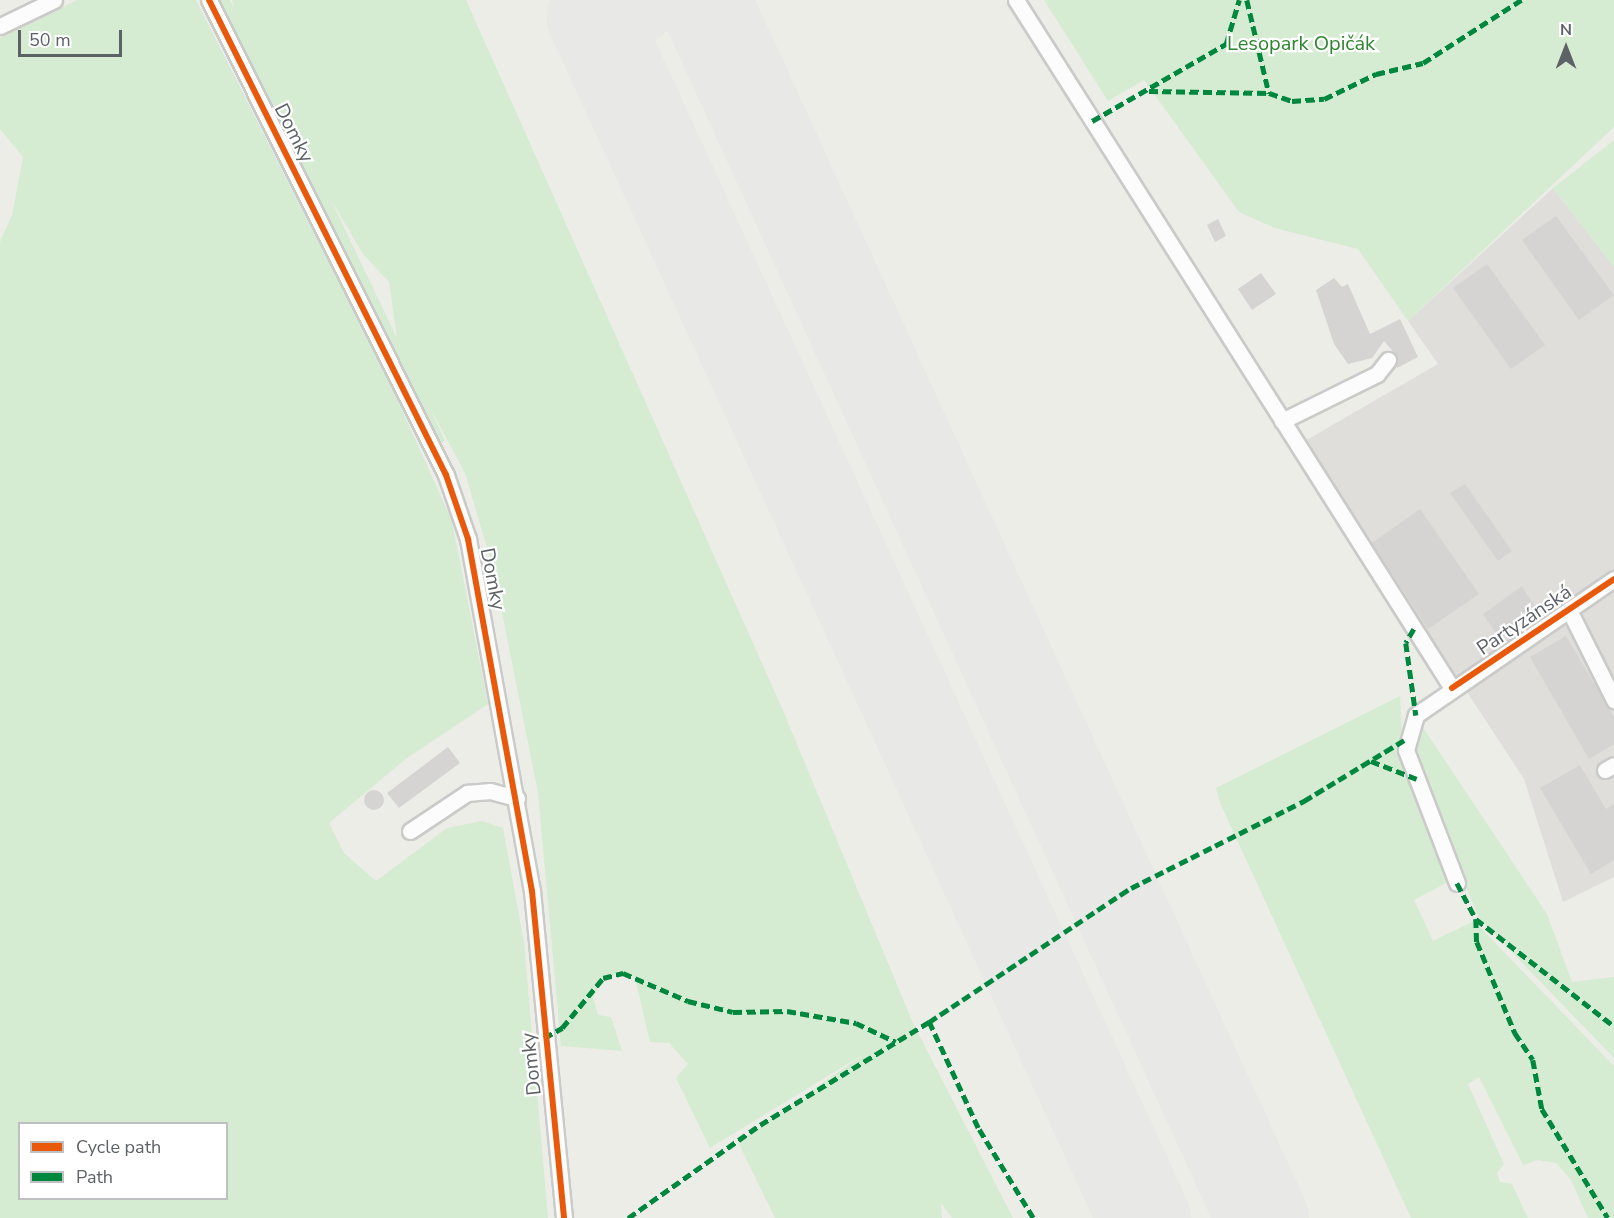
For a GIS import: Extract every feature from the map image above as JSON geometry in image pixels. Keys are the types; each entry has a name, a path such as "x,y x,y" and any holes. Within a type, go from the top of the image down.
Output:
{"street":[{"path":"0,26 54,0"},
{"name":"Domky","path":"209,0 446,476 468,539 518,798 532,891 564,1218"},
{"path":"1016,0 1452,688"},
{"path":"1282,421 1377,374 1388,360"},
{"name":"Partyzánská","path":"1457,883 1406,750 1416,715 1452,688 1614,579"},
{"path":"1569,610 1614,700"},
{"path":"410,831 467,793 490,790 518,798"}],"shaded area":[{"path":"1553,188 1614,267 1614,877 1563,902 1524,779 1303,442 1438,364 1408,321"}],"green space":[{"path":"77,0 196,0 389,381 452,521 488,704 407,758 329,823 344,853 376,881 447,828 482,821 503,828 524,942 548,1218 0,1218 0,242 12,215 23,157 0,129 0,38"},
{"path":"216,0 230,0 234,8 232,0 466,0 782,708 913,1023 1013,1218 952,1218 941,1203 942,1218 775,1218 738,1142 867,1052 710,1148 676,1078 688,1064 669,1043 650,1042 635,978 623,973 605,977 593,997 598,1015 611,1017 622,1051 561,1046 538,793 493,568 465,473 430,408 445,441 439,443","holes":["331,200 363,254 389,282 397,338"]},
{"name":"Lesopark Opičák","path":"1044,0 1614,0 1614,127 1408,321 1358,249 1275,228 1239,212 1144,80 1108,101"},
{"path":"1614,140 1614,267 1553,188"},
{"path":"1400,696 1403,755 1448,882 1414,900 1433,941 1474,921 1614,1066 1614,1218 1588,1218 1571,1180 1556,1163 1538,1160 1523,1165 1479,1077 1468,1084 1504,1164 1497,1173 1500,1182 1512,1184 1528,1218 1411,1218 1220,803 1216,788"},
{"path":"1422,726 1547,914 1572,982 1614,977 1614,1058 1479,918 1413,758 1416,729"}],"building":[{"path":"1556,216 1614,295 1579,320 1522,240"},
{"path":"1218,219 1226,236 1215,242 1207,225"},
{"path":"1487,264 1545,345 1511,369 1453,288"},
{"path":"1261,273 1276,294 1252,310 1238,289"},
{"path":"1334,278 1342,287 1348,284 1370,334 1400,319 1418,357 1397,368 1397,356 1384,341 1372,358 1348,364 1334,344 1316,290"},
{"path":"1465,484 1512,551 1498,561 1450,493"},
{"path":"1420,509 1479,594 1428,629 1372,543"},
{"path":"1522,586 1536,608 1497,635 1483,614"},
{"path":"1566,636 1614,717 1614,744 1589,759 1530,657"},
{"path":"448,747 460,763 399,808 387,793"},
{"path":"1580,765 1606,809 1614,804 1614,860 1591,874 1540,788"},
{"path":"374,790 381,793 384,800 381,807 374,810 367,807 364,800 367,793"}],"runway":[{"path":"631,0 593,17 1144,1218"},
{"path":"704,0 1262,1218"}],"marked path":[{"path":"1092,121 1226,44 1239,0"},
{"path":"1247,0 1269,93 1292,101 1324,99 1376,74 1423,63 1521,0"},
{"path":"1149,91 1269,93"},
{"path":"1414,629 1406,643 1416,715"},
{"path":"1033,1218 978,1128 929,1022 1131,888 1304,801 1406,739"},
{"path":"1371,761 1417,779"},
{"path":"1457,883 1476,919 1614,1026"},
{"path":"1476,919 1477,942 1515,1033 1533,1060 1542,1109 1608,1218"},
{"path":"544,1038 562,1028 603,978 623,973 688,1001 733,1012 787,1011 856,1023 896,1042"},
{"path":"628,1218 760,1125 929,1022"}],"cycle path":[{"path":"209,0 446,475 468,539 532,891 564,1218"},
{"path":"1452,688 1614,579"}]}
